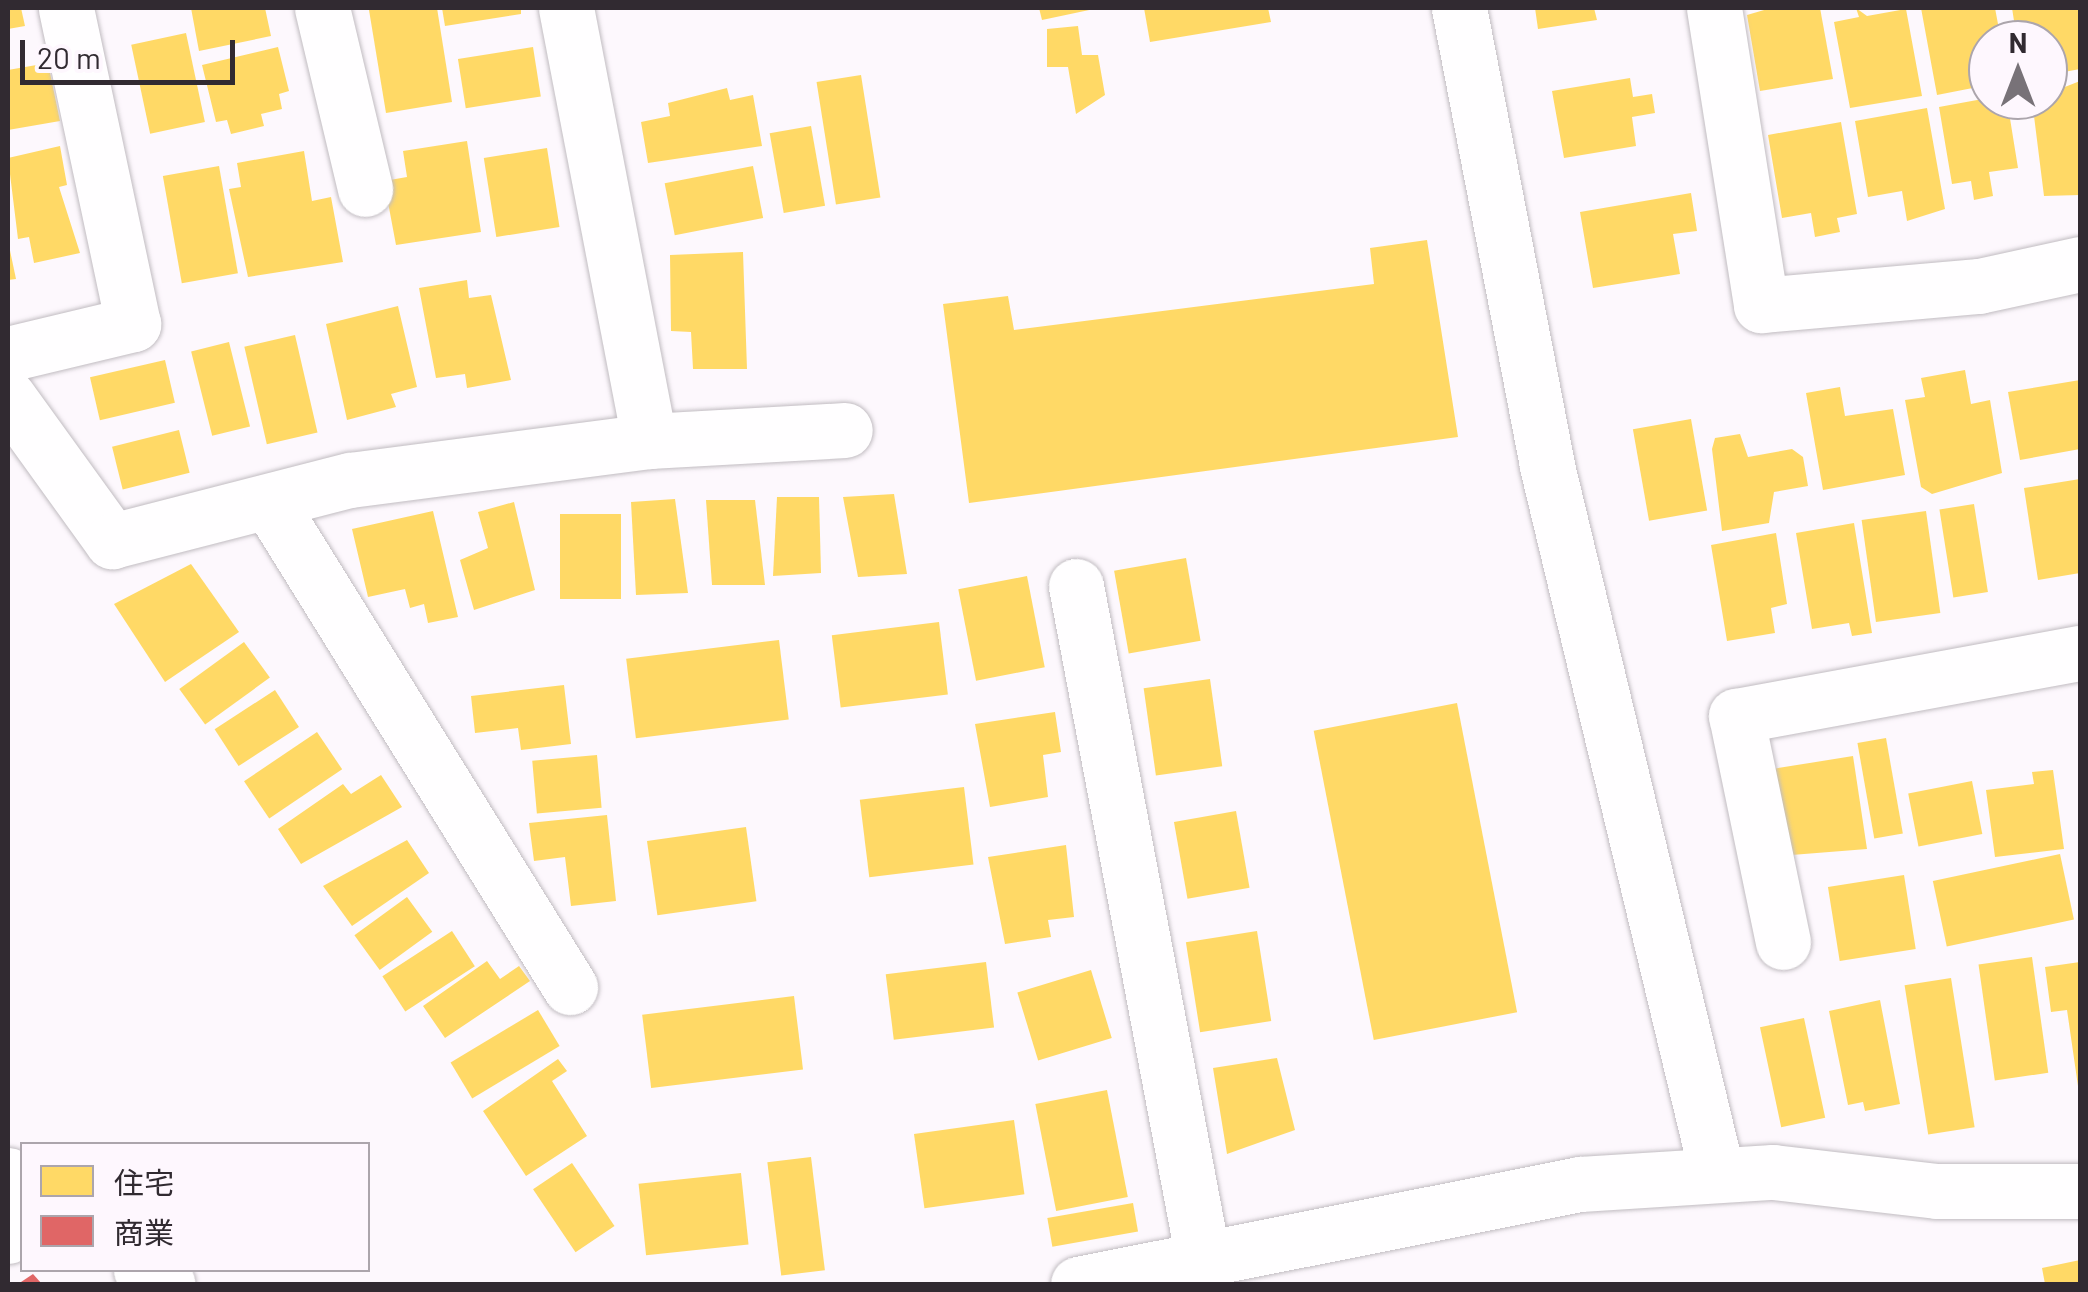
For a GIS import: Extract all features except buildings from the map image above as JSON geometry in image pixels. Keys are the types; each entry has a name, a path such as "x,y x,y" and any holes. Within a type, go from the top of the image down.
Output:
{"street":[{"path":"8,354 133,324 66,8"},
{"path":"322,8 365,189"},
{"path":"566,8 649,441"},
{"path":"1459,8 1547,466 1717,1174"},
{"path":"1714,8 1761,305 1980,286 2080,264"},
{"path":"8,397 112,541 350,480 649,441 844,430"},
{"path":"269,502 570,987"},
{"path":"1076,586 1203,1259"},
{"path":"1783,942 1736,716 2080,652"},
{"path":"1078,1284 1580,1184 1717,1174 2080,1191"}]}
